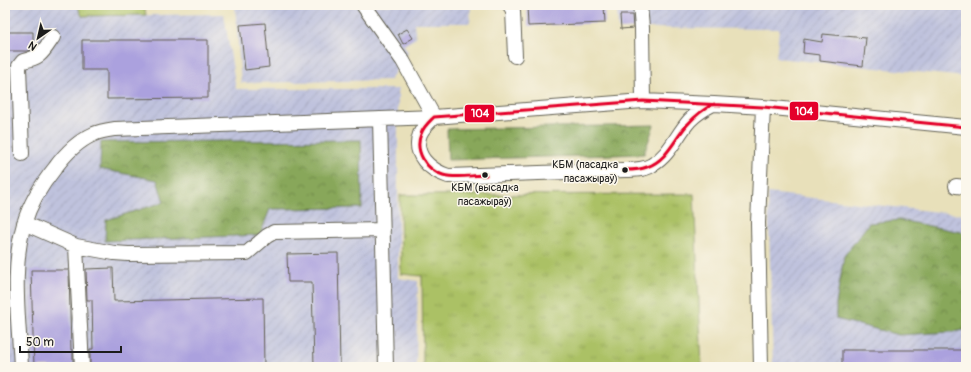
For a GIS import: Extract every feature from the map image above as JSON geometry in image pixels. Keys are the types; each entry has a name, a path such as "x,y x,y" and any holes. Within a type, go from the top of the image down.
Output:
{"street":[{"path":"363,5 403,60 434,117"},
{"path":"509,5 513,10 515,56"},
{"path":"640,5 642,28 643,101"},
{"path":"22,154 19,66 23,62 38,58 44,52 53,37"},
{"path":"21,367 17,283 20,242 24,223 30,206 40,189 60,162 79,143 94,133 115,129 434,117 643,101 763,107 966,127"},
{"path":"434,117 420,134 418,144 420,155 426,165 437,173 448,176 625,170 652,166 664,157 690,120 700,111 714,104"},
{"path":"761,367 758,223 763,107"},
{"path":"380,118 386,367"},
{"path":"24,223 76,246 128,254 247,253 274,232 383,230"},
{"path":"76,246 82,367"}],"shaded area":[{"path":"5,5 77,5 82,16 224,14 236,89 398,89 398,278 418,281 416,367 5,367"},
{"path":"235,5 471,5 470,23 414,23 416,38 404,45 408,52 390,80 241,83"},
{"path":"617,5 966,5 966,77 776,58 779,29 618,29"},
{"path":"768,193 966,215 966,367 773,367"}],"green space":[{"path":"77,5 144,5 146,15 82,16"},
{"path":"654,125 644,154 448,160 447,129"},
{"path":"361,140 362,208 270,209 260,235 105,241 106,220 164,202 157,180 100,169 101,142"},
{"path":"694,194 702,367 423,367 422,276 401,274 400,195"},
{"path":"899,220 966,233 966,330 899,335 836,319 836,304 844,256 869,223"}],"building":[{"path":"527,5 604,5 605,23 528,26"},
{"path":"620,15 632,15 633,28 621,29"},
{"path":"265,23 269,67 245,70 240,25"},
{"path":"407,29 413,38 403,44 398,34"},
{"path":"5,32 33,32 33,49 28,51 5,51"},
{"path":"823,34 866,38 863,66 820,61 820,55 803,53 804,39 822,42"},
{"path":"82,40 208,40 208,98 107,99 107,70 82,70"},
{"path":"338,253 340,367 314,367 312,282 288,282 287,254"},
{"path":"113,268 114,301 263,298 264,367 90,367 90,349 93,349 92,300 87,300 86,269"},
{"path":"31,270 69,270 71,350 73,350 73,367 34,367"},
{"path":"842,350 966,350 966,367 842,367"}],"transit line":[{"name":"104","path":"486,175 459,177 448,176 431,169 423,159 419,147 419,140 426,125 434,117 643,101 763,107 966,127"},
{"name":"104","path":"625,170 644,168 660,160 690,122 703,110 714,104"}],"place":[{"name":"КБМ (пасадка пасажыраў)","path":"625,170"},
{"name":"КБМ (высадка пасажыраў)","path":"485,175"}]}
